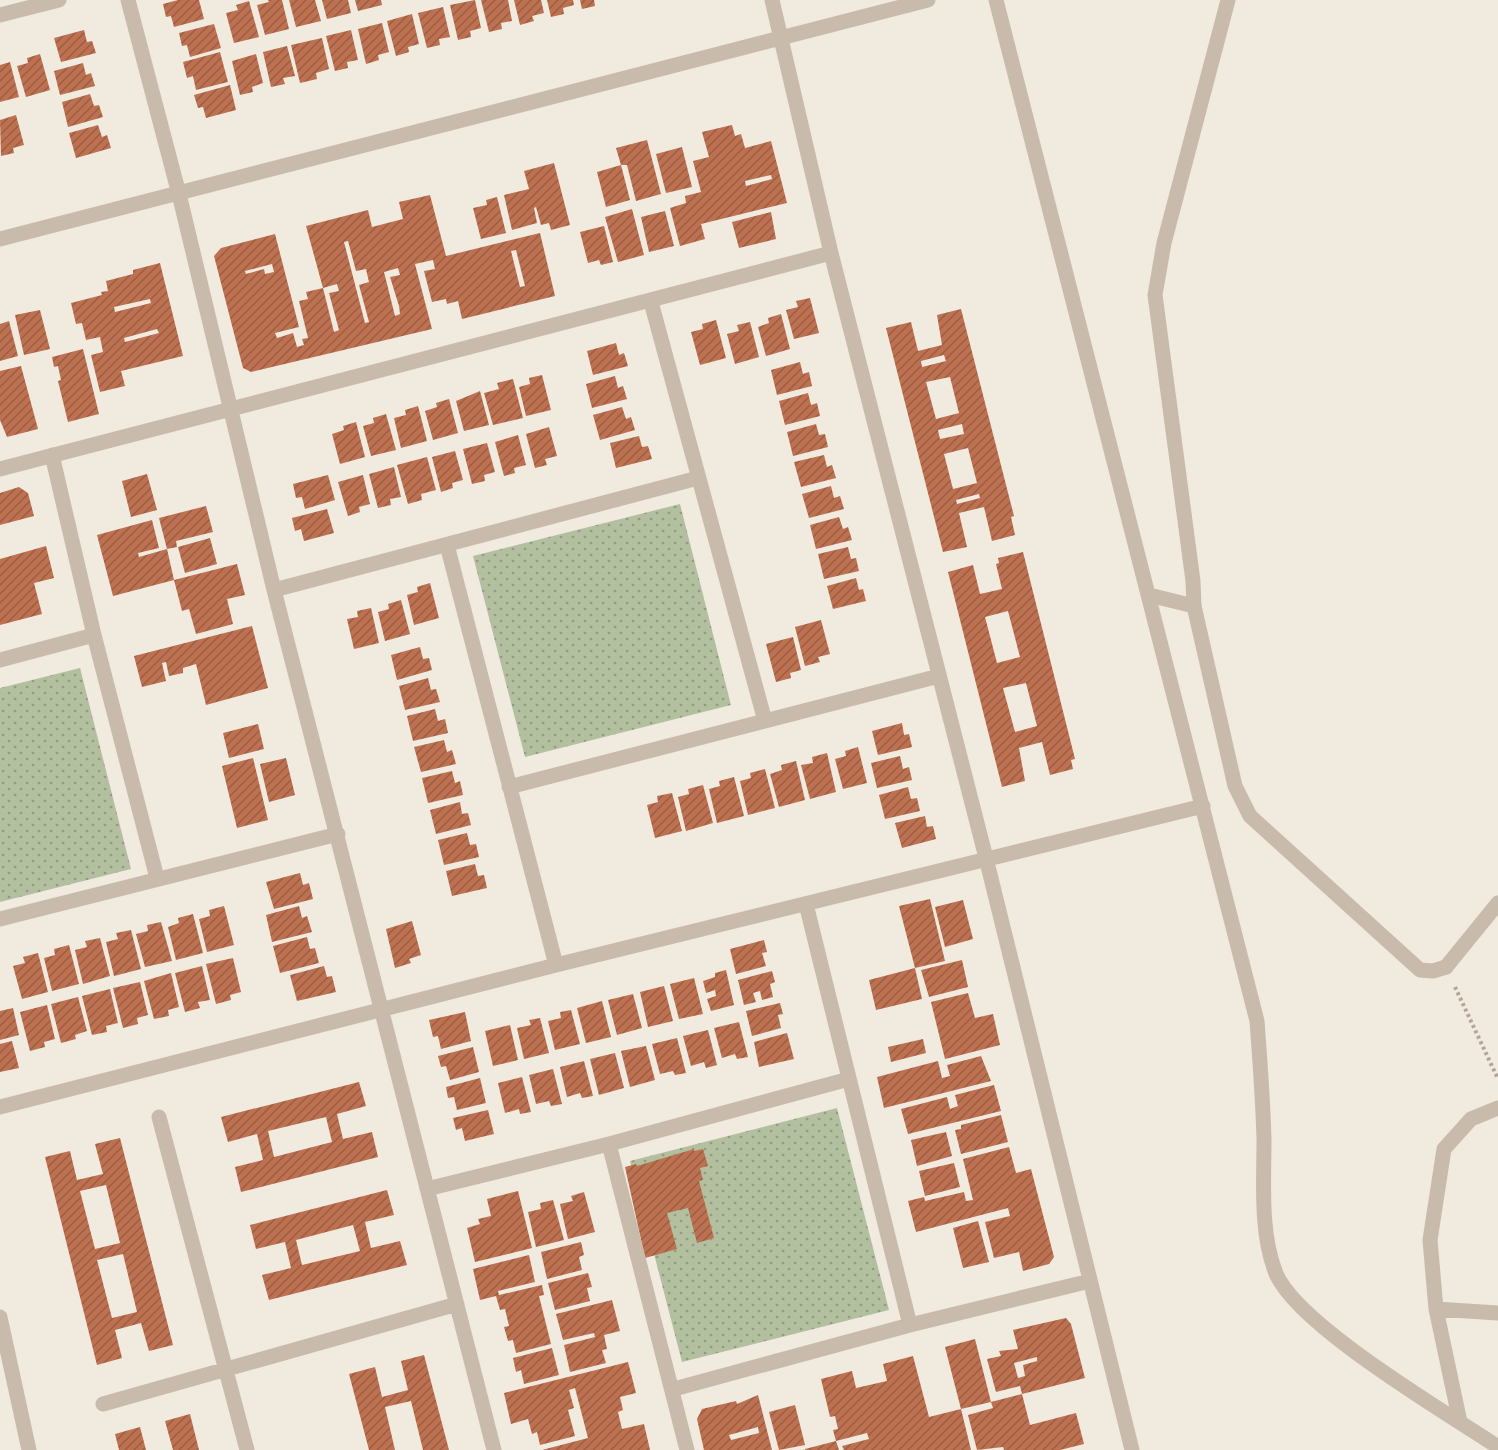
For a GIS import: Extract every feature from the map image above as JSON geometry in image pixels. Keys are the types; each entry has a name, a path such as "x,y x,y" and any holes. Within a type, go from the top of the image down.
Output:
{"street":[{"path":"0,15 59,0"},
{"path":"128,0 179,194 274,590 494,1450"},
{"path":"772,0 831,253 986,858 1132,1450"},
{"path":"0,239 928,0"},
{"path":"996,0 1257,1021 1263,1093 1268,1241 1275,1272 1294,1300 1328,1332 1498,1446"},
{"path":"1228,0 1164,243 1155,295 1193,580 1194,606 1235,786 1250,816 1420,970 1433,971 1446,967 1498,903"},
{"path":"0,469 229,408 651,302 831,253"},
{"path":"651,302 765,721"},
{"path":"52,455 94,635 157,878"},
{"path":"274,590 698,478"},
{"path":"447,545 556,965"},
{"path":"1149,595 1194,606"},
{"path":"0,660 94,635"},
{"path":"509,787 939,676"},
{"path":"0,1107 556,965 1203,806"},
{"path":"0,919 338,834"},
{"path":"806,904 910,1325"},
{"path":"428,1189 609,1144 849,1079"},
{"path":"1460,1422 1436,1309 1430,1240 1444,1149 1471,1119 1498,1108"},
{"path":"159,1117 247,1450"},
{"path":"609,1144 674,1389 687,1450"},
{"path":"674,1389 910,1325 1090,1281"},
{"path":"103,1404 457,1304"},
{"path":"1436,1309 1498,1313"},
{"path":"0,1317 29,1450"}],"path":[{"path":"1446,967 1498,1079"}],"green space":[{"path":"680,504 731,705 525,757 473,556"},
{"path":"80,668 131,869 0,902 0,688"},
{"path":"837,1108 889,1310 682,1362 630,1161"}],"building":[{"path":"178,0 199,0 204,19 174,27 171,16 166,17 163,4"},
{"path":"268,0 282,0 289,29 265,35 257,5 269,2"},
{"path":"289,0 315,0 321,21 296,27"},
{"path":"322,0 348,0 351,13 327,19"},
{"path":"355,0 381,0 382,5 358,11"},
{"path":"475,0 481,28 470,31 471,37 458,40 450,5"},
{"path":"481,0 508,0 512,21 501,23 502,29 489,32"},
{"path":"514,0 541,0 544,13 532,16 534,21 520,25"},
{"path":"547,0 573,0 574,5 563,8 564,14 551,17"},
{"path":"580,0 594,0 595,6 582,9"},
{"path":"249,1 259,37 234,43 226,13 238,10 236,5"},
{"path":"443,7 450,37 439,39 440,45 427,48 418,13"},
{"path":"412,14 419,44 408,47 409,52 396,56 387,21"},
{"path":"382,23 389,52 378,55 379,60 366,64 358,29"},
{"path":"214,24 221,48 190,57 187,45 182,46 179,33"},
{"path":"84,30 87,42 92,41 96,53 61,62 54,38"},
{"path":"351,30 358,60 347,62 348,68 335,71 326,36"},
{"path":"322,38 329,69 316,73 317,79 300,83 291,45"},
{"path":"287,46 295,76 283,78 285,84 271,87 263,52"},
{"path":"220,52 228,82 196,90 193,76 187,78 183,62"},
{"path":"40,54 50,90 26,97 17,66 28,63 27,58"},
{"path":"256,54 263,83 252,87 253,92 240,95 232,61"},
{"path":"10,62 19,97 0,102 0,65"},
{"path":"83,63 86,75 91,73 95,86 60,95 54,71"},
{"path":"230,85 236,110 206,118 203,107 198,108 194,95"},
{"path":"90,94 94,106 99,105 103,117 68,127 62,102"},
{"path":"16,115 24,145 13,148 14,153 1,156 0,120"},
{"path":"98,125 102,137 107,135 111,148 76,158 69,133"},
{"path":"732,125 735,136 741,134 745,148 771,141 787,203 701,224 705,239 680,246 670,208 686,203 685,196 701,192 693,161 709,157 702,132","holes":["771,175 772,179 746,186 745,181"]},
{"path":"647,140 661,194 636,201 627,165 621,165 616,148"},
{"path":"682,147 692,187 666,193 656,154"},
{"path":"554,163 570,225 551,230 549,223 541,225 536,207 534,208 537,223 512,230 504,195 529,189 524,171"},
{"path":"621,165 630,200 606,207 597,172"},
{"path":"430,195 446,256 540,233 555,296 462,319 458,301 447,304 446,299 432,302 424,271 435,269 433,260 415,264 432,329 251,372 243,368 214,256 221,248 275,234 299,327 275,333 277,338 293,333 297,347 304,345 302,339 308,338 299,301 308,299 306,292 323,288 306,226 368,210 372,227 403,219 399,202","holes":["348,241 356,271 366,269 369,282 359,285 369,322 365,323 344,242","516,250 525,286 520,287 511,251","272,264 274,272 265,274 264,269 246,274 245,271","398,268 400,275 390,277 399,306 400,314 395,316 384,272","337,284 339,291 329,293 339,330 334,332 323,288"]},
{"path":"497,197 506,233 481,239 473,208 487,205 486,200"},
{"path":"632,209 644,255 618,262 605,217"},
{"path":"665,211 674,246 649,252 641,217"},
{"path":"771,212 776,239 739,248 732,222"},
{"path":"604,226 613,262 601,265 599,260 588,263 580,232"},
{"path":"160,263 183,356 121,371 125,386 100,392 91,355 103,352 100,337 86,340 82,323 76,324 71,303 102,295 101,292 108,291 106,281 133,274 133,270","holes":["150,299 151,303 115,312 114,307","157,329 159,333 125,342 124,338"]},
{"path":"810,298 819,333 794,339 786,310 798,307 796,301"},
{"path":"961,309 1014,516 1011,517 1015,535 992,541 984,507 959,513 967,547 943,552 886,328 911,322 918,351 942,345 937,315","holes":["944,355 946,361 922,367 921,361","950,377 959,413 936,419 926,382","962,424 964,434 940,439 938,430","968,448 977,483 953,489 944,454","979,494 980,498 957,504 956,500"]},
{"path":"40,310 50,349 24,355 15,315"},
{"path":"781,314 790,349 766,356 758,327 769,323 768,318"},
{"path":"716,320 726,358 700,365 691,332 703,329 702,324"},
{"path":"9,321 18,356 0,361 0,324"},
{"path":"750,322 759,357 735,364 727,334 739,331 737,325"},
{"path":"616,343 619,355 624,353 628,366 593,375 587,351"},
{"path":"83,349 99,414 68,422 58,381 61,380 58,366 54,367 52,357"},
{"path":"800,362 803,374 809,372 812,386 777,395 771,370"},
{"path":"21,366 38,429 7,437 0,420 0,371"},
{"path":"542,375 551,410 526,416 519,387 530,384 529,378"},
{"path":"615,376 618,388 623,386 627,399 592,408 586,384"},
{"path":"513,379 523,418 493,425 484,393 499,389 497,383"},
{"path":"480,391 489,425 464,431 456,401"},
{"path":"808,393 811,405 817,403 820,416 785,425 779,401"},
{"path":"449,399 458,433 433,440 425,411 437,407 436,403"},
{"path":"418,406 427,441 401,448 394,418 406,415 405,410"},
{"path":"622,407 626,419 631,417 635,430 600,440 593,415"},
{"path":"386,414 396,450 371,456 363,426 374,423 373,418"},
{"path":"356,422 365,457 340,464 332,434 344,430 343,426"},
{"path":"816,424 819,435 825,434 828,447 793,456 787,432"},
{"path":"549,427 557,456 545,459 547,465 535,468 526,434"},
{"path":"518,435 526,465 514,468 515,473 504,476 495,442"},
{"path":"639,436 642,447 648,446 652,459 616,468 610,443"},
{"path":"487,443 495,472 484,475 485,481 472,484 463,449"},
{"path":"455,451 463,480 452,483 453,488 441,492 432,457"},
{"path":"824,455 827,467 832,465 836,478 801,487 794,462"},
{"path":"427,457 436,490 421,494 422,500 408,504 397,465"},
{"path":"394,467 401,497 390,499 391,505 378,508 369,474"},
{"path":"147,474 157,510 131,517 122,481"},
{"path":"328,475 335,500 305,509 302,497 296,498 293,484"},
{"path":"363,475 370,504 359,507 360,512 348,516 338,482"},
{"path":"831,486 834,498 840,496 844,509 809,518 802,494"},
{"path":"19,487 28,493 34,516 0,525 0,493"},
{"path":"206,506 213,532 176,541 177,547 167,549 159,518"},
{"path":"327,509 334,533 304,541 301,529 295,531 292,518"},
{"path":"839,517 843,529 848,527 852,540 816,549 810,525"},
{"path":"152,520 159,548 138,553 139,557 167,549 174,580 113,596 97,535"},
{"path":"210,538 217,564 185,573 178,547"},
{"path":"46,546 54,578 34,583 42,614 0,625 0,559"},
{"path":"848,547 851,559 856,558 859,571 824,579 818,554"},
{"path":"1023,552 1075,759 1071,760 1073,769 1050,775 1042,742 1019,748 1025,781 1002,787 948,572 973,565 980,594 1002,589 996,564 999,563 998,558","holes":["1008,611 1020,657 997,663 985,617","1026,683 1037,726 1015,732 1003,688"]},
{"path":"237,564 245,595 227,599 233,624 196,634 189,609 182,611 174,580"},
{"path":"856,578 859,590 863,589 866,601 833,609 827,586"},
{"path":"430,583 439,618 414,625 407,595 418,592 417,587"},
{"path":"401,600 410,634 385,641 378,612 389,609 388,604"},
{"path":"371,608 379,643 354,649 347,619 358,617 357,611"},
{"path":"821,620 830,654 818,657 820,662 805,666 795,627"},
{"path":"252,626 268,688 206,705 196,664 183,668 183,673 169,676 166,662 162,663 166,681 142,687 134,656"},
{"path":"793,637 801,670 790,673 791,678 776,682 766,644"},
{"path":"420,647 423,659 429,658 432,670 397,680 391,655"},
{"path":"428,678 431,690 436,689 440,702 405,710 399,686"},
{"path":"435,709 438,721 445,719 448,733 413,741 407,716"},
{"path":"902,723 904,735 909,734 912,747 878,755 872,731"},
{"path":"258,724 264,749 229,758 223,733"},
{"path":"444,740 447,752 452,750 456,764 421,772 414,747"},
{"path":"858,747 867,783 843,789 835,759 846,756 845,751"},
{"path":"827,753 836,792 810,799 801,765 813,763 812,757"},
{"path":"900,756 903,769 909,767 912,780 877,788 871,763"},
{"path":"253,758 268,820 237,828 222,766"},
{"path":"286,758 295,795 269,802 260,764"},
{"path":"796,761 805,800 779,807 770,774 782,770 781,765"},
{"path":"765,769 775,808 748,815 740,781 751,778 750,773"},
{"path":"452,771 455,783 460,781 463,795 428,803 422,778"},
{"path":"734,777 744,816 717,823 709,789 720,786 719,781"},
{"path":"703,785 713,823 686,831 678,797 689,794 688,789"},
{"path":"908,787 911,799 917,798 920,811 885,819 879,795"},
{"path":"672,793 682,831 655,838 647,805 658,802 657,796"},
{"path":"460,802 462,814 468,813 471,825 436,834 430,810"},
{"path":"925,816 927,827 933,826 936,839 902,848 895,823"},
{"path":"467,833 470,845 476,844 479,857 444,865 438,840"},
{"path":"475,864 478,876 484,875 487,888 452,896 446,871"},
{"path":"300,873 303,885 309,883 313,899 274,909 266,882"},
{"path":"930,899 945,961 915,968 899,906"},
{"path":"963,900 973,939 945,947 935,907"},
{"path":"224,906 234,945 207,952 199,919 210,916 209,910"},
{"path":"299,906 302,918 307,916 312,932 272,942 266,915"},
{"path":"193,914 203,953 176,960 168,927 179,923 178,918"},
{"path":"412,921 421,955 409,959 411,963 395,968 386,929"},
{"path":"161,922 172,961 145,967 136,934 148,931 147,925"},
{"path":"131,930 141,969 114,976 106,942 118,939 116,933"},
{"path":"307,937 310,949 315,948 319,963 280,973 273,946"},
{"path":"100,938 110,976 83,984 75,950 87,947 85,941"},
{"path":"764,940 767,952 762,953 766,966 736,974 730,949"},
{"path":"69,945 79,984 52,991 44,958 55,955 54,949"},
{"path":"38,953 48,992 22,999 13,966 25,963 23,957"},
{"path":"233,958 241,992 230,995 231,1000 216,1004 206,964"},
{"path":"962,960 968,987 929,997 921,970"},
{"path":"202,966 210,1000 198,1002 200,1008 185,1012 175,973"},
{"path":"324,966 327,977 332,976 336,992 297,1001 290,975"},
{"path":"915,968 922,999 876,1010 869,980"},
{"path":"726,970 734,1005 711,1011 707,999 716,996 715,990 706,993 703,981 715,977 715,973"},
{"path":"772,971 775,982 770,984 773,997 762,1000 760,991 753,993 756,1002 744,1005 738,980"},
{"path":"171,973 179,1007 168,1010 169,1016 154,1019 144,981"},
{"path":"694,978 703,1014 679,1019 670,984"},
{"path":"140,982 148,1015 137,1018 138,1024 123,1028 113,988"},
{"path":"664,986 673,1021 648,1027 640,992"},
{"path":"110,989 118,1023 106,1026 107,1032 92,1035 82,996"},
{"path":"968,993 975,1018 993,1014 1000,1045 945,1059 931,1002"},
{"path":"633,994 642,1028 617,1035 608,1000"},
{"path":"78,997 87,1031 75,1035 76,1039 61,1043 51,1004"},
{"path":"602,1001 611,1037 586,1043 577,1008"},
{"path":"780,1003 783,1014 778,1015 781,1028 752,1036 746,1011"},
{"path":"47,1005 55,1039 44,1042 45,1047 30,1051 20,1012"},
{"path":"13,1008 19,1035 0,1040 0,1011"},
{"path":"571,1010 580,1044 555,1050 548,1021 561,1018 560,1012"},
{"path":"465,1012 471,1041 441,1049 438,1036 433,1037 429,1020"},
{"path":"540,1018 549,1053 524,1059 517,1028 531,1025 529,1020"},
{"path":"739,1022 748,1057 737,1059 735,1054 722,1058 714,1028"},
{"path":"510,1025 518,1060 493,1066 485,1031"},
{"path":"708,1030 717,1065 706,1068 704,1062 691,1066 683,1036"},
{"path":"787,1033 794,1059 759,1067 754,1042"},
{"path":"677,1038 686,1073 675,1075 673,1071 660,1074 652,1044"},
{"path":"923,1039 926,1053 891,1062 888,1047"},
{"path":"12,1041 19,1068 0,1072 0,1044"},
{"path":"646,1046 655,1080 630,1087 621,1051"},
{"path":"473,1047 479,1072 450,1080 446,1066 441,1067 438,1056"},
{"path":"615,1053 624,1088 599,1095 590,1059"},
{"path":"981,1056 991,1081 884,1108 877,1077 938,1061 942,1078 950,1076 947,1065"},
{"path":"584,1061 593,1096 582,1098 580,1093 567,1097 560,1067"},
{"path":"553,1069 562,1104 551,1106 549,1101 536,1104 529,1075"},
{"path":"522,1077 531,1112 520,1114 519,1109 505,1113 498,1083"},
{"path":"480,1078 486,1103 457,1110 454,1097 448,1098 446,1087"},
{"path":"359,1082 366,1106 337,1114 343,1139 372,1132 378,1157 241,1192 235,1167 263,1160 257,1134 228,1142 221,1117","holes":["326,1117 332,1142 274,1157 268,1131"]},
{"path":"994,1085 1001,1111 908,1134 901,1109 947,1097 950,1109 958,1106 955,1095"},
{"path":"488,1110 494,1134 465,1141 462,1128 456,1130 453,1118"},
{"path":"1001,1115 1008,1142 961,1154 955,1130 961,1129 961,1125"},
{"path":"946,1132 952,1156 917,1166 911,1140"},
{"path":"120,1138 173,1345 149,1351 141,1323 115,1330 122,1358 97,1365 45,1157 70,1151 77,1180 103,1174 95,1144","holes":["106,1185 120,1243 95,1249 80,1191","123,1254 137,1312 112,1318 97,1260"]},
{"path":"1009,1147 1016,1173 1031,1169 1054,1257 1049,1264 1023,1271 1019,1252 994,1258 985,1222 1010,1216 1008,1208 916,1232 908,1201 924,1197 925,1201 964,1192 966,1201 973,1200 963,1159"},
{"path":"694,1149 694,1151 703,1149 708,1166 700,1168 703,1180 699,1181 714,1238 697,1243 688,1208 667,1213 677,1249 645,1258 625,1167 636,1164 637,1166"},
{"path":"954,1163 960,1187 925,1196 919,1171"},
{"path":"387,1190 394,1215 365,1222 371,1248 400,1241 407,1265 269,1300 262,1275 291,1268 285,1242 256,1249 250,1225","holes":["353,1225 360,1251 302,1265 296,1240"]},
{"path":"518,1191 532,1248 475,1262 467,1228 480,1224 478,1219 491,1216 487,1199"},
{"path":"584,1192 595,1232 568,1239 560,1204 573,1201 571,1196"},
{"path":"553,1200 564,1240 536,1247 528,1212 541,1209 540,1203"},
{"path":"978,1221 989,1262 963,1268 953,1228"},
{"path":"581,1242 584,1255 579,1257 582,1270 547,1279 541,1252"},
{"path":"529,1255 535,1282 498,1291 499,1295 542,1285 544,1295 539,1296 551,1344 516,1353 513,1340 508,1341 504,1327 509,1326 505,1309 500,1310 496,1296 480,1300 473,1269"},
{"path":"588,1273 592,1287 587,1288 590,1301 555,1310 548,1283"},
{"path":"612,1300 620,1331 604,1335 607,1349 602,1350 606,1363 570,1372 564,1345 595,1337 594,1333 563,1340 556,1314"},
{"path":"1066,1318 1071,1324 1085,1378 1022,1394 1020,1386 996,1392 987,1359 1001,1356 999,1351 1018,1349 1013,1330","holes":["1037,1357 1037,1361 1023,1365 1025,1376 1018,1378 1014,1363"]},
{"path":"975,1339 991,1402 961,1409 945,1347"},
{"path":"552,1348 559,1375 524,1384 521,1370 516,1372 513,1358"},
{"path":"424,1355 449,1450 423,1450 411,1401 385,1407 395,1450 369,1450 349,1374 375,1367 382,1397 408,1390 401,1361"},
{"path":"913,1356 929,1417 961,1409 971,1450 844,1450 842,1446 869,1439 867,1433 836,1441 833,1430 838,1429 835,1416 830,1417 821,1379 852,1371 856,1388 887,1381 883,1364"},
{"path":"628,1362 636,1393 620,1397 623,1410 618,1412 622,1429 644,1424 650,1450 542,1450 588,1438 575,1388 569,1390 574,1408 568,1410 575,1436 540,1445 537,1432 532,1434 528,1419 511,1424 504,1393"},
{"path":"1022,1394 1030,1425 1076,1413 1084,1444 1060,1450 1004,1450 1003,1447 977,1450 968,1415 993,1408 991,1402"},
{"path":"758,1395 772,1450 704,1450 697,1419 702,1409 736,1401 737,1404","holes":["758,1427 759,1433 731,1440 729,1435"]},
{"path":"795,1405 805,1445 779,1450 769,1412"},
{"path":"190,1414 199,1450 173,1450 165,1421"},
{"path":"140,1427 146,1450 119,1450 115,1434"},
{"path":"836,1441 839,1450 805,1450 805,1449"}]}
